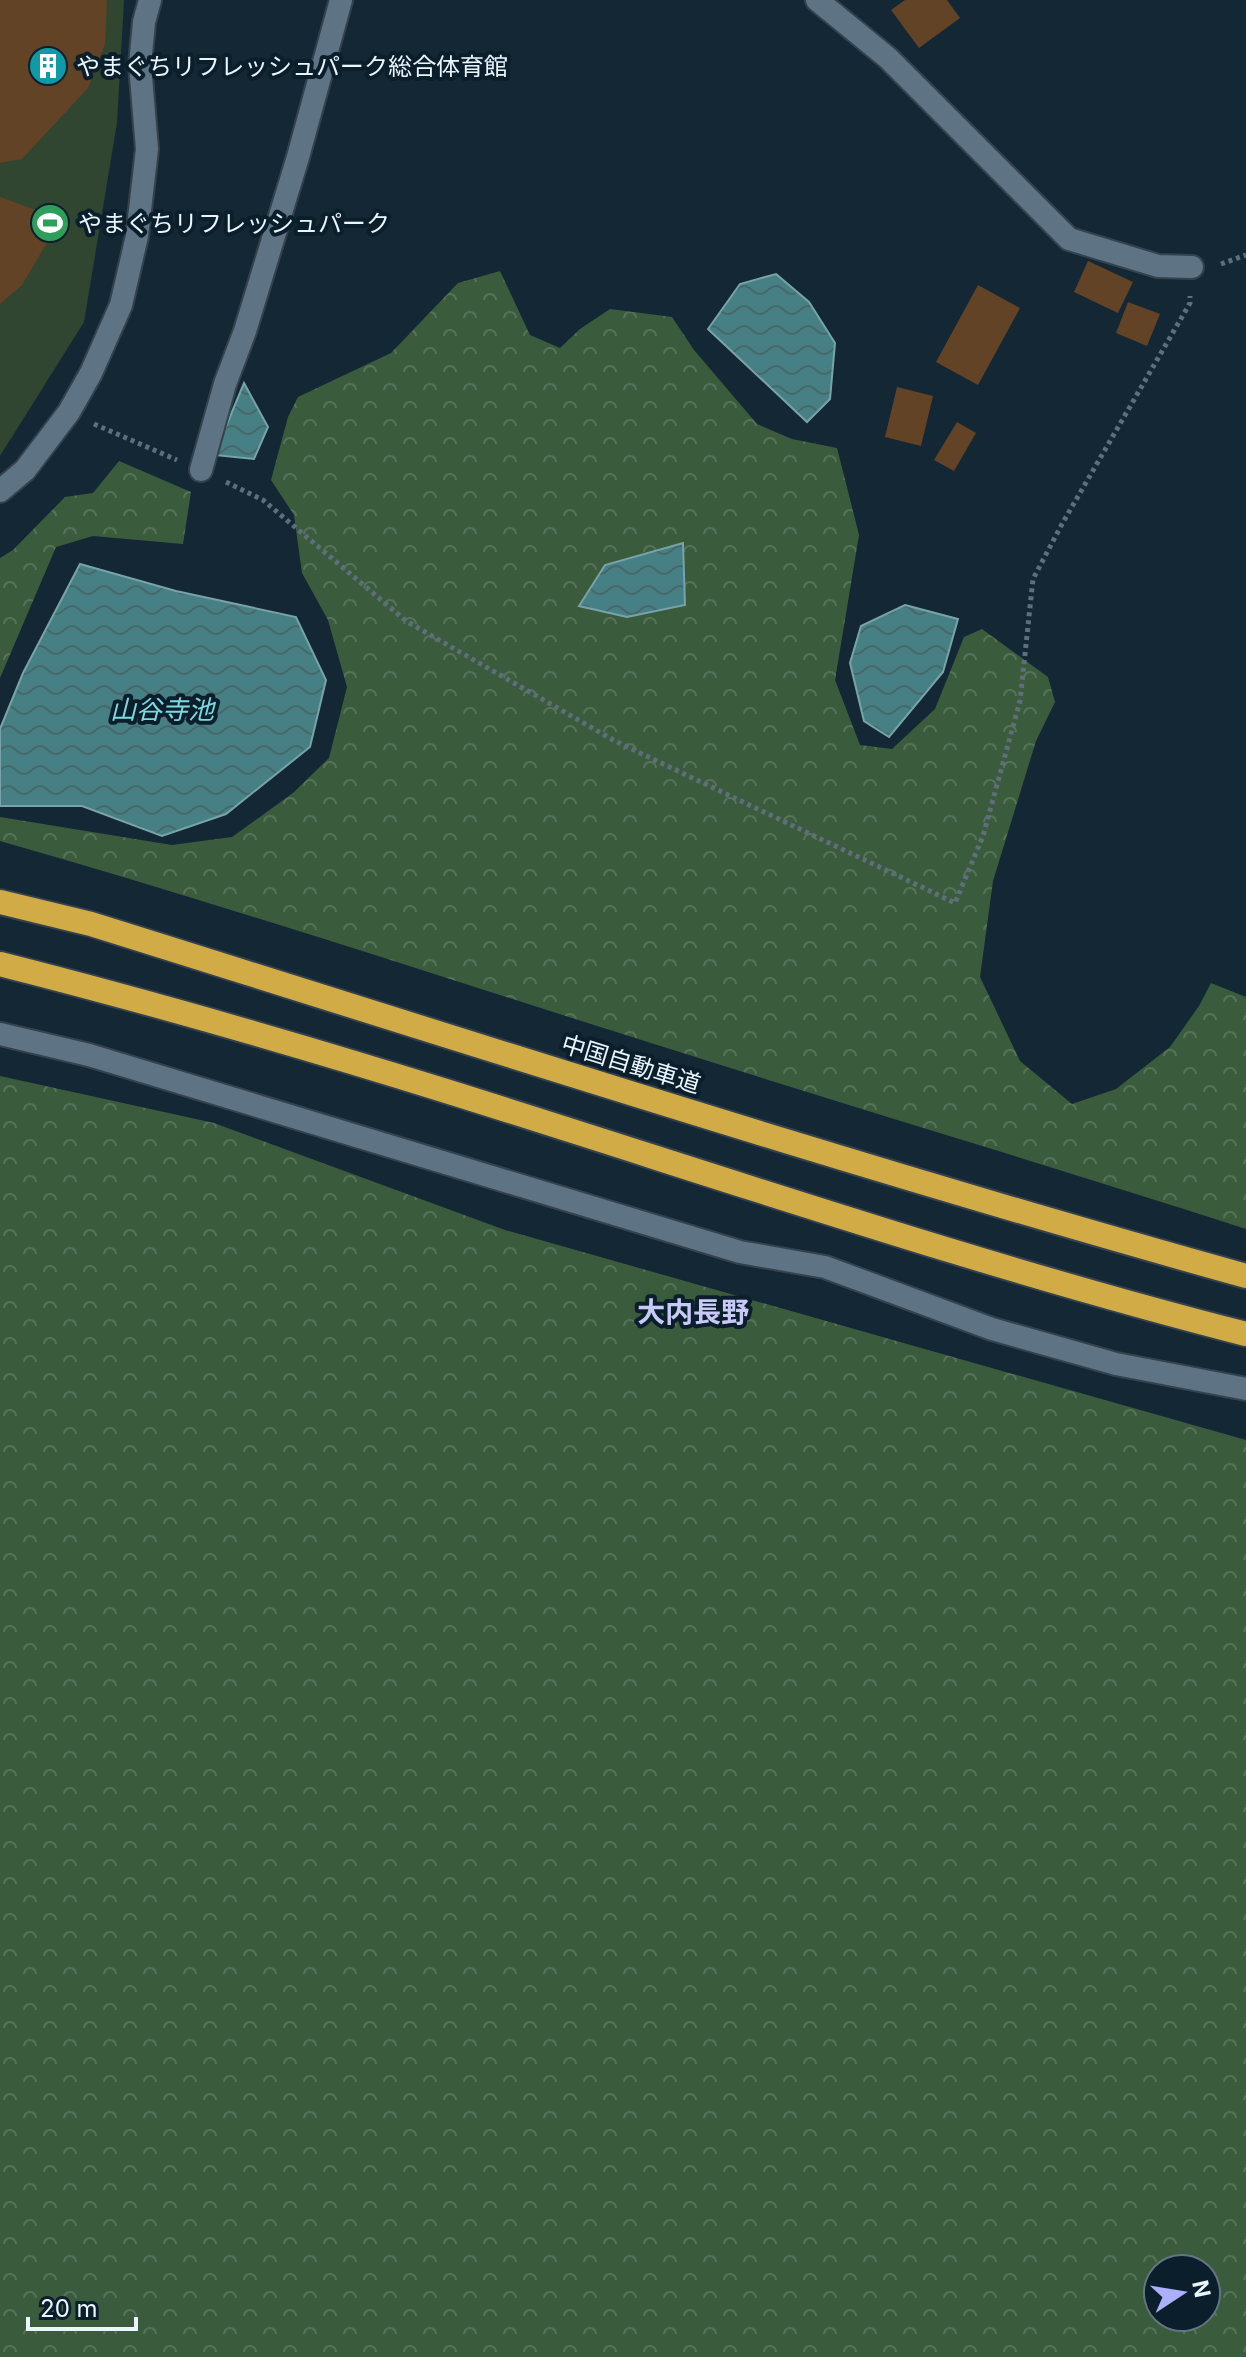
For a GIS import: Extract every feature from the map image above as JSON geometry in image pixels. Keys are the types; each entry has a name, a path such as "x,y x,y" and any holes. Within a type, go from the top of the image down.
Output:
{"highway":[{"name":"中国自動車道","path":"0,902 91,924 806,1149 1246,1276"},
{"path":"0,964 444,1091 975,1260 1246,1334"}],"street":[{"path":"0,491 25,470 69,412 91,373 121,305 137,236 147,149 140,65 144,22 150,0"},
{"path":"201,470 225,384 245,331 298,157 341,0"},
{"path":"817,0 888,58 1069,239 1158,266 1192,267"},
{"path":"0,1034 89,1055 740,1252 825,1267 992,1329 1033,1341 1116,1364 1246,1389"}],"path":[{"path":"69,412 263,500 406,621 615,741 955,903 983,836 1020,701 1033,579 1190,303"}],"green space":[{"path":"500,271 530,335 560,348 580,329 610,309 672,317 694,350 757,424 792,439 837,448 859,535 835,680 860,745 892,749 935,709 964,637 982,629 1048,677 1055,702 1036,741 993,881 980,977 1020,1061 1072,1104 1116,1089 1170,1047 1211,983 1246,997 1246,1229 252,916 0,841 0,817 172,845 232,837 293,793 329,758 347,687 328,620 302,573 294,515 271,480 288,417 298,397 391,353 458,283"},
{"path":"119,461 191,492 183,544 93,536 56,547 0,678 0,558 13,550 65,497 93,493"},
{"path":"0,1076 214,1123 505,1230 1246,1440 1246,2357 0,2357"}],"shaded area":[{"name":"やまぐちリフレッシュパーク","path":"0,0 124,0 117,123 84,322 0,456"}],"water":[{"path":"776,274 809,302 835,343 830,399 807,422 708,329 740,284"},
{"path":"244,383 268,427 254,459 214,455"},
{"path":"683,543 685,605 627,617 579,606 605,565"},
{"name":"山谷寺池","path":"80,564 176,591 296,617 326,680 310,747 226,814 162,836 82,806 0,806 0,729 23,673"},
{"path":"905,605 958,619 943,672 889,737 864,721 850,663 861,626"}],"building":[{"name":"やまぐちリフレッシュパーク総合体育館","path":"0,0 107,0 105,44 88,88 22,159 0,163"},
{"path":"905,0 947,0 960,18 919,48 891,10"},
{"path":"0,197 61,219 22,285 0,304"},
{"path":"1088,261 1133,282 1118,313 1074,292"},
{"path":"978,285 1020,308 978,385 936,362"},
{"path":"1128,302 1160,314 1147,346 1116,333"},
{"path":"897,387 933,396 921,446 885,437"},
{"path":"957,422 976,433 954,471 934,460"}],"place":[{"name":"やまぐちリフレッシュパーク総合体育館","path":"48,66"},
{"name":"やまぐちリフレッシュパーク","path":"50,223"}],"district":[{"name":"大内長野","path":"693,1312"}]}
